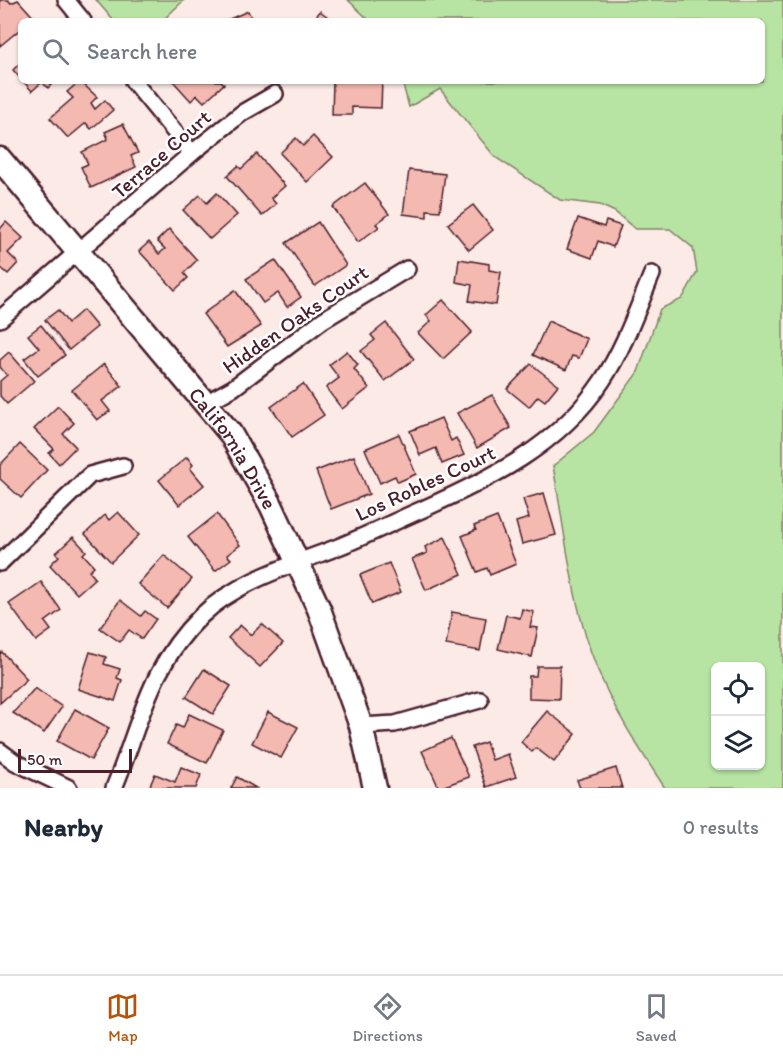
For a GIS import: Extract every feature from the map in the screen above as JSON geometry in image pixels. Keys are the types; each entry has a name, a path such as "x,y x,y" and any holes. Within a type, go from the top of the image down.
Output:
{"street":[{"path":"66,0 81,18"},
{"path":"135,84 192,153"},
{"name":"Terrace Court","path":"0,319 192,153 242,113 275,94"},
{"name":"California Drive","path":"0,159 206,403 236,443 271,505 319,609 361,726 375,788"},
{"name":"Hidden Oaks Court","path":"206,403 233,388 323,320 407,269"},
{"name":"Los Robles Court","path":"114,788 152,683 171,651 202,615 231,593 297,562 338,547 489,480 552,437 589,399 603,380 621,348 652,274"},
{"path":"0,563 90,475 123,466"},
{"path":"361,726 395,724 480,700"},
{"path":"0,751 23,766 69,788"}],"green space":[{"path":"96,0 184,0 165,18 111,18"},
{"path":"348,0 783,0 783,788 665,788 619,715 588,644 575,594 553,466 594,432 638,372 660,309 682,299 697,272 693,248 670,229 635,229 615,212 600,205 560,200 495,157 440,89 409,107 403,84 765,84 765,18 367,18"}],"building":[{"path":"0,0 8,0 11,3 18,0 34,18 18,18 18,31 0,46"},
{"path":"248,11 252,18 232,18"},
{"path":"320,11 329,18 315,18"},
{"path":"18,65 18,76 13,70"},
{"path":"26,84 40,84 32,91"},
{"path":"76,84 83,84 97,97 91,103 95,109 105,100 113,110 91,129 86,123 68,138 50,118 73,98 67,92"},
{"path":"176,84 224,84 204,102 197,95 191,101"},
{"path":"333,84 382,84 381,108 352,107 352,115 332,115"},
{"path":"123,124 138,153 131,156 136,167 91,188 81,167 88,164 82,152 108,139 105,132"},
{"path":"313,136 333,157 307,182 280,153 296,138 303,146"},
{"path":"257,154 285,186 271,198 276,204 262,216 227,176 238,166 241,169"},
{"path":"409,170 445,174 440,211 427,210 427,217 403,214"},
{"path":"365,183 389,214 376,224 379,227 358,242 333,207"},
{"path":"217,193 237,215 210,239 183,210 200,195 207,203"},
{"path":"473,205 493,230 469,250 448,224"},
{"path":"578,218 604,227 606,221 621,226 613,247 598,241 592,258 567,249"},
{"path":"6,222 23,238 8,253 18,263 8,274 0,267 0,229"},
{"path":"318,222 346,265 315,286 286,243"},
{"path":"169,229 197,260 184,273 188,278 175,290 139,251 149,242 159,254 165,249 157,241"},
{"path":"459,259 489,264 489,270 501,272 496,305 469,301 472,285 456,282"},
{"path":"275,260 301,297 287,307 278,293 263,303 246,279"},
{"path":"235,290 261,326 227,347 203,314"},
{"path":"443,300 472,332 443,359 418,333 431,321 426,315"},
{"path":"58,310 68,323 83,310 97,327 69,350 45,320"},
{"path":"548,321 587,339 579,358 572,356 566,370 533,355"},
{"path":"386,323 414,359 385,381 361,351 375,340 371,335"},
{"path":"41,325 65,355 38,376 24,359 39,348 28,335"},
{"path":"347,351 358,365 354,369 369,388 342,409 326,388 339,378 329,365"},
{"path":"9,352 34,381 7,404 0,396 0,381 7,375 0,367 0,360"},
{"path":"104,364 122,386 102,401 110,411 97,420 72,390"},
{"path":"531,364 558,385 545,401 538,396 529,407 507,389"},
{"path":"303,384 324,415 292,437 271,407"},
{"path":"492,395 511,428 477,448 457,413"},
{"path":"58,406 74,423 63,434 76,447 59,464 49,453 54,449 34,429"},
{"path":"441,418 451,441 456,438 464,455 442,464 436,448 420,455 410,431"},
{"path":"399,434 416,474 398,482 395,476 380,483 365,449"},
{"path":"20,444 47,470 21,498 0,479 0,465"},
{"path":"354,456 369,494 331,509 316,471"},
{"path":"187,457 193,465 190,468 204,485 179,505 159,480"},
{"path":"544,493 556,535 522,544 516,522 529,518 523,499"},
{"path":"118,512 139,535 111,562 85,534 105,515 109,520"},
{"path":"217,514 240,545 227,555 231,559 215,571 188,537"},
{"path":"497,517 516,564 490,575 487,568 477,572 462,536 476,530 474,526"},
{"path":"73,537 86,551 83,554 94,566 89,571 95,578 77,594 50,565 59,556 56,553"},
{"path":"445,537 462,574 426,590 412,559 427,553 425,547"},
{"path":"164,555 192,579 167,608 138,584"},
{"path":"389,563 401,592 372,604 360,575"},
{"path":"41,582 61,610 45,622 51,630 36,641 9,604"},
{"path":"120,600 141,616 145,611 156,619 142,639 129,630 120,642 100,628"},
{"path":"522,609 534,612 530,627 538,628 532,657 498,649 506,615 520,618"},
{"path":"452,612 486,618 480,651 446,645"},
{"path":"262,624 283,643 260,667 228,638 240,625 251,635"},
{"path":"2,652 27,679 0,703 0,654"},
{"path":"90,652 106,657 104,664 120,669 117,678 122,680 115,701 78,689"},
{"path":"537,666 560,666 559,699 529,698 529,676 536,676"},
{"path":"204,669 231,686 213,714 186,697"},
{"path":"35,688 62,707 44,733 13,713"},
{"path":"75,709 109,728 91,760 57,741"},
{"path":"547,711 576,734 554,762 536,748 532,752 521,742"},
{"path":"268,712 298,727 281,758 252,743"},
{"path":"189,714 223,730 207,763 167,744 176,725 183,728"},
{"path":"451,738 469,777 439,788 422,751"},
{"path":"486,742 492,760 508,754 516,777 486,787 472,747"},
{"path":"181,767 201,775 196,788 149,788 155,774 175,782"},
{"path":"616,768 622,788 580,788 577,780"},
{"path":"237,777 256,788 231,788"}]}
